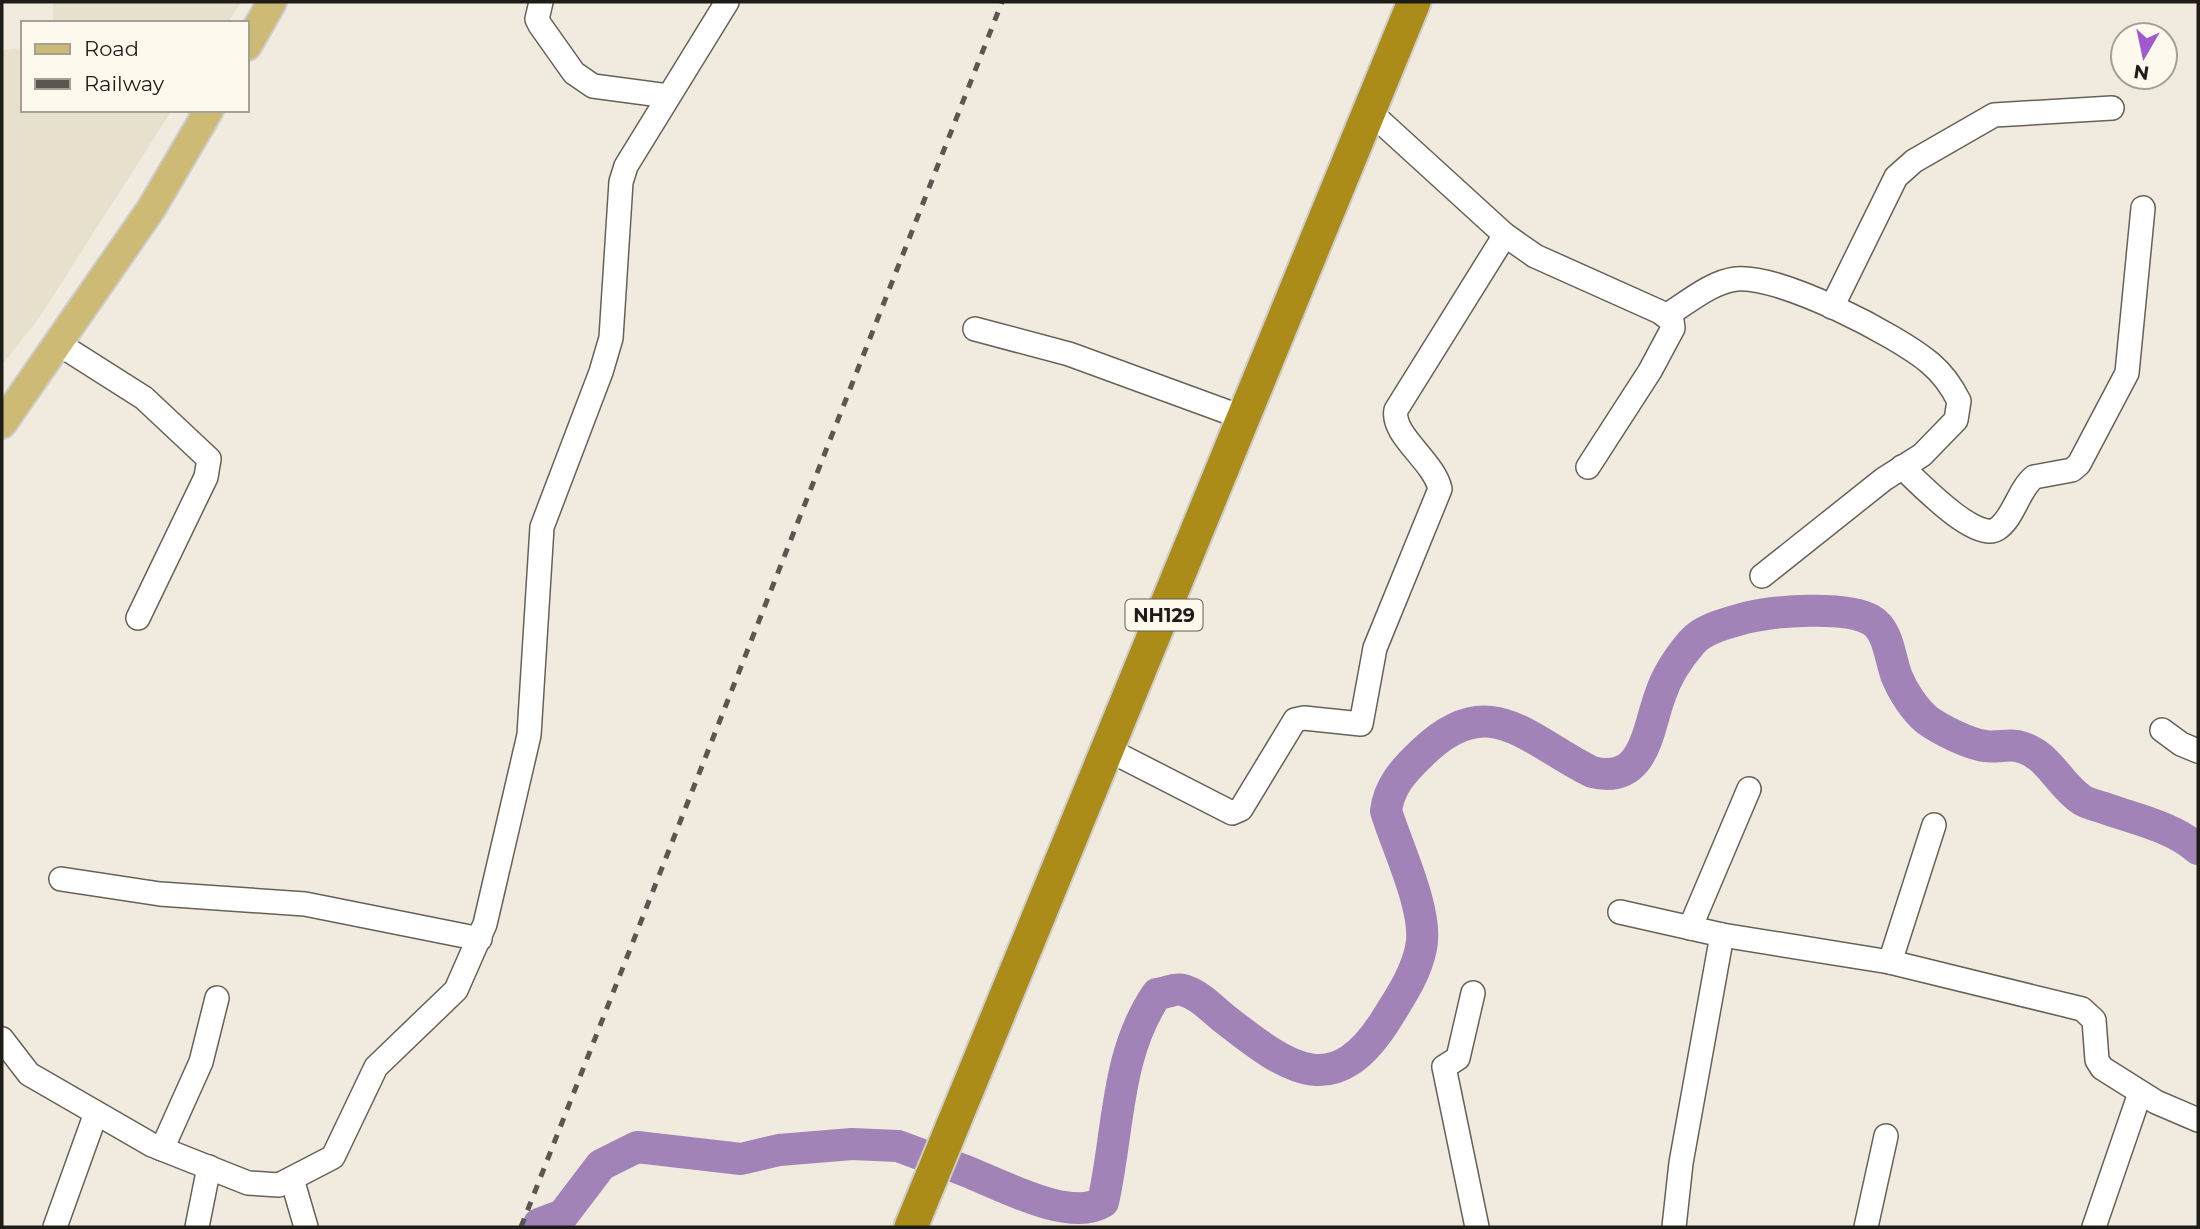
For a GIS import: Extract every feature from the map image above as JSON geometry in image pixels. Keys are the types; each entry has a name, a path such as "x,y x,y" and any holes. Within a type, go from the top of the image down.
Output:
{"highway":[{"name":"NH129","path":"911,1227 1414,2"}],"main road":[{"path":"248,44 272,2"},
{"path":"2,424 151,209 208,112"}],"street":[{"path":"541,2 537,19 574,74 593,86 668,96"},
{"path":"2,1039 29,1074 162,1149 248,1183 279,1185 333,1157 376,1067 456,989 480,939 529,735 542,527 601,372 611,338 621,182 626,166 727,2"},
{"path":"1832,307 1896,177 1914,161 1994,115 2112,108"},
{"path":"1369,111 1505,235 1535,256 1666,316 1673,328 1650,371 1588,467"},
{"path":"1902,467 1972,529 1988,532 1996,530 2005,520 2034,477 2072,470 2079,464 2127,373 2144,208"},
{"path":"1107,749 1232,813 1241,809 1295,720 1304,718 1361,724 1375,648 1440,489 1430,464 1398,429 1396,410 1505,235"},
{"path":"1666,316 1717,285 1748,278 1811,296 1914,351 1942,374 1959,401 1956,420 1922,455 1902,467 1762,576"},
{"path":"975,329 1069,354 1244,418"},
{"path":"59,344 144,398 209,459 206,477 138,618"},
{"path":"2162,730 2181,744 2198,751"},
{"path":"1690,928 1749,789"},
{"path":"1890,962 1934,825"},
{"path":"61,879 160,894 305,904 480,939"},
{"path":"1619,912 1722,935 1890,962 2082,1009 2094,1020 2098,1063 2140,1093 2198,1120"},
{"path":"1674,1227 1681,1163 1722,935"},
{"path":"1473,993 1458,1058 1444,1068 1478,1227"},
{"path":"162,1149 203,1058 217,998"},
{"path":"2094,1227 2140,1093"},
{"path":"55,1227 96,1113"},
{"path":"1866,1227 1886,1136"},
{"path":"197,1227 209,1167"},
{"path":"292,1179 306,1227"}],"shaded area":[{"path":"53,2 241,2 229,21 53,21"},
{"path":"21,48 21,112 171,112 39,318 2,365 2,50"}],"waterway":[{"path":"958,1168 1051,1204 1071,1208 1088,1207 1103,1202 1126,1068 1143,1018 1157,994 1180,990 1195,995 1249,1038 1292,1064 1312,1070 1331,1069 1350,1060 1369,1043 1389,1015 1412,975 1421,948 1422,933 1416,898 1386,811 1394,786 1409,766 1446,734 1468,724 1488,722 1508,726 1527,735 1592,772 1610,774 1623,771 1641,752 1666,682 1687,648 1697,637 1710,630 1745,618 1773,613 1828,611 1860,615 1871,620 1882,631 1903,689 1927,720 1978,745 2017,746 2028,750 2045,762 2082,800 2178,835 2198,849"},
{"path":"539,1224 563,1215 601,1165 637,1147 741,1159 779,1150 852,1144 898,1146 925,1156"}],"railway":[{"path":"521,1227 1002,2"}]}
